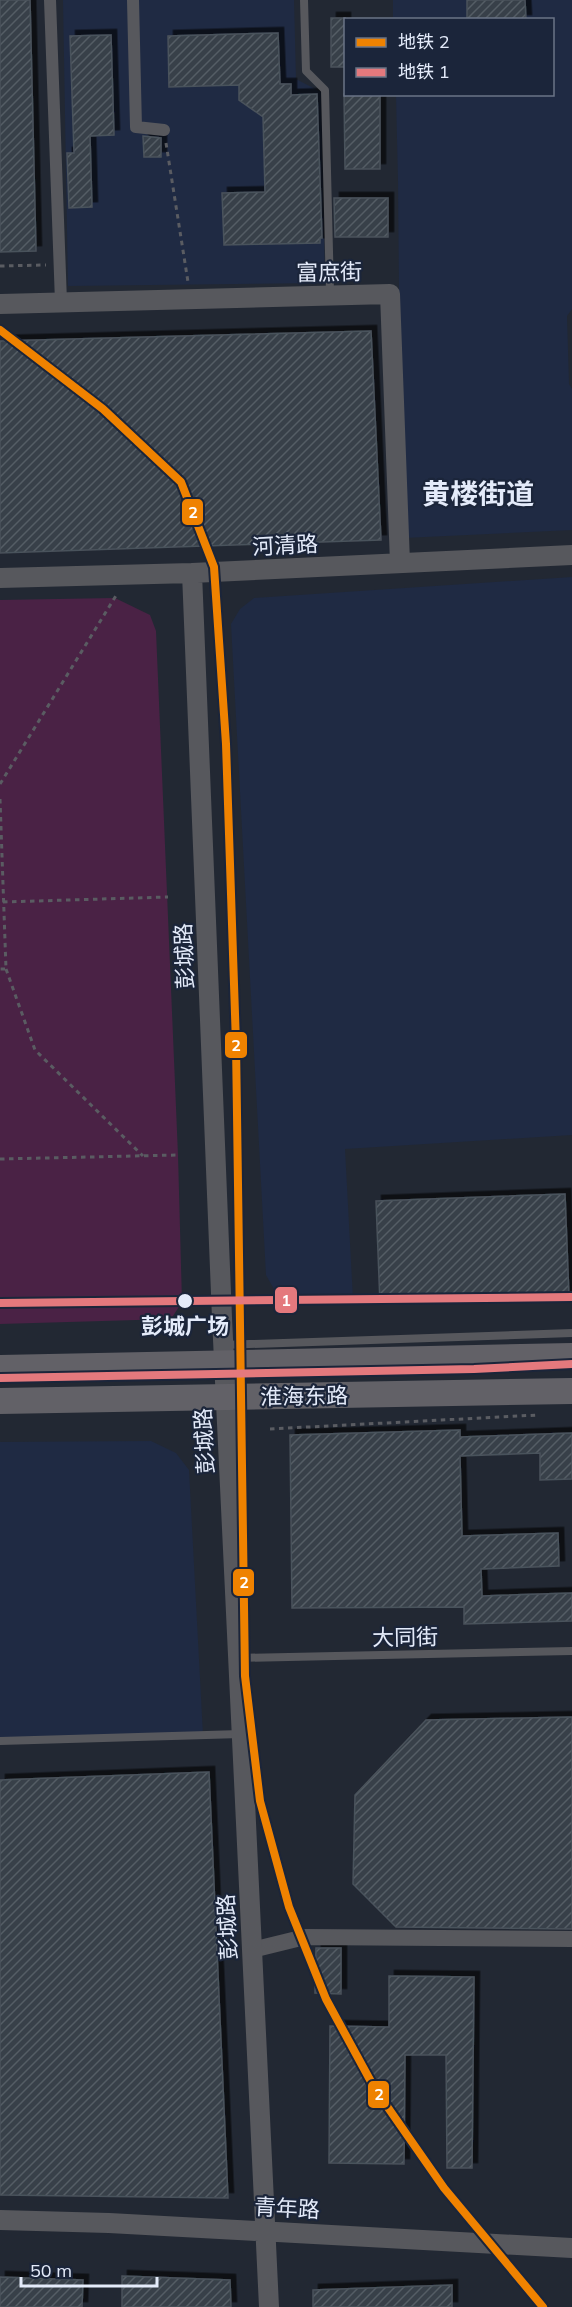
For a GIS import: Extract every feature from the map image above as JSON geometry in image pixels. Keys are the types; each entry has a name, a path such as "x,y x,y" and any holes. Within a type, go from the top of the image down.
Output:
{"main road":[{"name":"淮海东路","path":"0,1368 224,1354 572,1356"},
{"name":"淮海东路","path":"0,1401 572,1391"}],"street":[{"path":"50,0 61,302"},
{"path":"133,0 136,127 164,130"},
{"name":"富庶街","path":"0,304 390,294 400,563"},
{"name":"河清路","path":"0,578 192,573 572,555"},
{"name":"彭城路","path":"192,573 222,1318 269,2307"},
{"path":"252,1950 305,1937 572,1939"},
{"name":"青年路","path":"0,2220 266,2231 572,2248"}],"lane":[{"path":"304,0 306,71 325,90 330,292"},
{"path":"224,1354 572,1333"},
{"name":"大同街","path":"238,1658 572,1651"},
{"path":"0,1741 242,1734"}],"path":[{"path":"164,130 190,298"},
{"path":"0,266 47,265"},
{"path":"0,784 120,589 122,575"},
{"path":"0,799 6,969 35,1050 143,1156"},
{"path":"3,902 168,897"},
{"path":"0,969 6,969"},
{"path":"0,1159 178,1155"},
{"path":"270,1429 549,1415"}],"shaded area":[{"path":"63,0 294,0 296,79 321,92 325,283 68,286"},
{"path":"393,0 572,0 572,309 567,316 569,384 572,389 572,530 404,538 396,314 399,290 396,96 554,96 554,18 393,18"},
{"path":"572,577 572,1135 345,1149 353,1299 296,1301 275,1291 266,1275 231,624 240,609 254,598"},
{"name":"彭城广场","path":"115,598 150,615 156,631 182,1302 171,1319 0,1324 0,600"},
{"path":"151,1441 176,1453 189,1470 203,1735 0,1741 0,1442"}],"building":[{"path":"0,0 30,0 36,251 0,252"},
{"path":"467,0 525,0 526,18 467,18"},
{"path":"331,18 344,18 344,67 331,67"},
{"path":"278,33 280,84 291,84 291,95 317,94 322,238 320,238 320,243 224,245 222,193 265,192 263,117 239,100 239,85 169,87 168,36"},
{"path":"111,35 114,135 90,136 92,207 69,208 67,153 74,153 70,36"},
{"path":"344,96 380,96 380,169 345,169"},
{"path":"143,136 161,138 161,157 144,157"},
{"path":"334,198 388,198 388,237 335,237"},
{"path":"371,331 381,540 0,553 0,341"},
{"path":"565,1194 569,1297 380,1304 376,1201"},
{"path":"460,1430 460,1437 572,1433 572,1479 540,1480 540,1453 460,1456 462,1536 558,1533 559,1566 481,1569 482,1596 572,1593 572,1621 464,1624 464,1607 292,1608 290,1435"},
{"path":"572,1717 572,1929 396,1927 353,1884 355,1795 426,1720"},
{"path":"209,1772 228,2198 0,2195 0,1780"},
{"path":"316,1948 341,1948 341,1994 315,1993"},
{"path":"389,1976 474,1977 472,2168 447,2168 446,2055 405,2055 404,2164 329,2163 330,2026 389,2027"},
{"path":"122,2276 230,2280 231,2307 122,2307"},
{"path":"0,2277 83,2280 82,2307 0,2307"},
{"path":"452,2285 452,2307 313,2307 313,2290"}],"metro line":[{"name":"2","path":"0,330 103,409 181,482 214,567 226,744 236,1044 245,1676 260,1801 289,1907 326,1999 375,2089 444,2188 543,2307"},
{"name":"1","path":"0,1303 572,1297"},
{"name":"1","path":"0,1378 474,1369 572,1364"}],"place":[{"name":"彭城广场","path":"185,1301"}],"district":[{"name":"黄楼街道","path":"478,494"}]}
